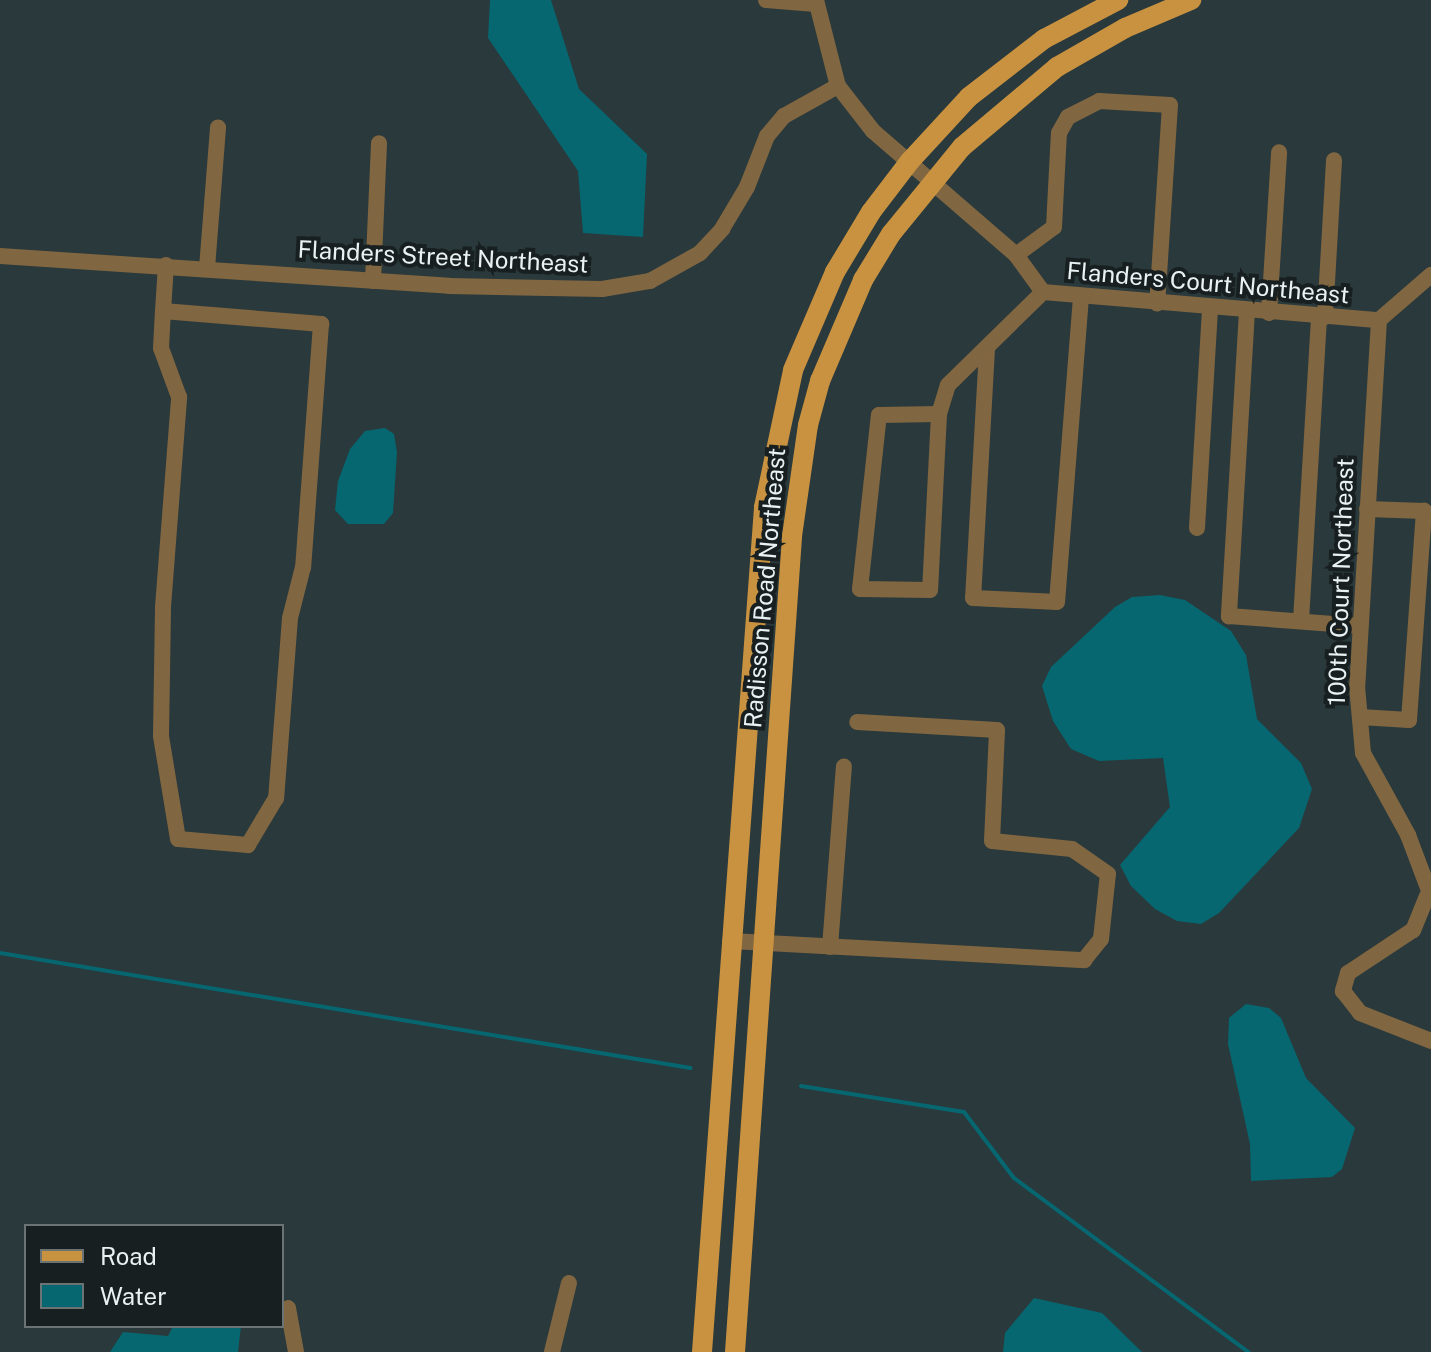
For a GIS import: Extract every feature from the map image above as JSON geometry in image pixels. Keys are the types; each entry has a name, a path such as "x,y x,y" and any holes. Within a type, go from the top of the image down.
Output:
{"main road":[{"name":"Radisson Road Northeast","path":"702,1352 764,507 774,447 793,370 835,272 871,212 908,164 969,97 1044,39 1118,0"},
{"name":"Radisson Road Northeast","path":"735,1352 792,536 808,425 839,330 863,280 931,182 994,116 1057,67 1125,28 1191,0"}],"street":[{"path":"766,0 816,2 838,86"},
{"name":"Flanders Court Northeast","path":"838,86 873,131 1016,255 1043,292 1081,299 1379,320 1431,275"},
{"name":"Flanders Street Northeast","path":"0,256 373,281 602,289 650,281 700,253 722,229 747,187 767,136 784,116 838,86"},
{"path":"1016,255 1054,227 1059,133 1068,117 1099,101 1170,105 1157,304"},
{"path":"207,268 218,127"},
{"path":"373,281 379,143"},
{"path":"1269,313 1279,152"},
{"path":"1301,621 1334,160"},
{"path":"163,311 321,324 303,567 290,618 276,798 248,845 178,839 161,736 163,607 179,397 161,348 163,311 166,265"},
{"path":"939,414 879,415 860,589 930,590 939,414 948,385 1043,292"},
{"path":"987,349 973,598 1057,602 1081,299"},
{"path":"1197,528 1210,308"},
{"path":"1247,311 1229,616 1360,626"},
{"name":"100th Court Northeast","path":"1379,320 1360,626 1363,753 1408,835 1429,896"},
{"path":"1360,717 1409,720 1424,511 1367,509"},
{"path":"730,941 1084,960 1101,939 1108,874 1072,849 992,841 997,730 857,722"},
{"path":"830,947 844,767"},
{"path":"1429,896 1413,930 1348,973 1343,991 1360,1013 1431,1041"},
{"path":"552,1352 569,1283"},
{"path":"288,1308 296,1352"}],"water":[{"path":"490,0 551,0 579,89 647,154 643,237 583,233 578,171 488,38"},
{"path":"385,428 394,434 397,452 393,513 384,524 348,524 335,510 338,481 350,449 365,431"},
{"path":"1160,595 1185,600 1231,631 1246,655 1257,719 1301,763 1312,789 1299,828 1219,913 1201,924 1177,921 1155,909 1131,886 1120,865 1170,807 1163,758 1099,761 1071,749 1053,721 1042,686 1051,667 1115,607 1132,597"},
{"path":"1246,1004 1269,1008 1281,1018 1306,1078 1355,1128 1342,1169 1332,1177 1251,1181 1250,1144 1228,1044 1229,1018"},
{"path":"1034,1298 1102,1313 1142,1352 1003,1352 1005,1333"},
{"path":"172,1328 241,1328 238,1352 110,1352 123,1332 168,1336"}],"waterway":[{"path":"0,953 690,1068"},
{"path":"801,1086 964,1112 1014,1178 1248,1352"}]}
